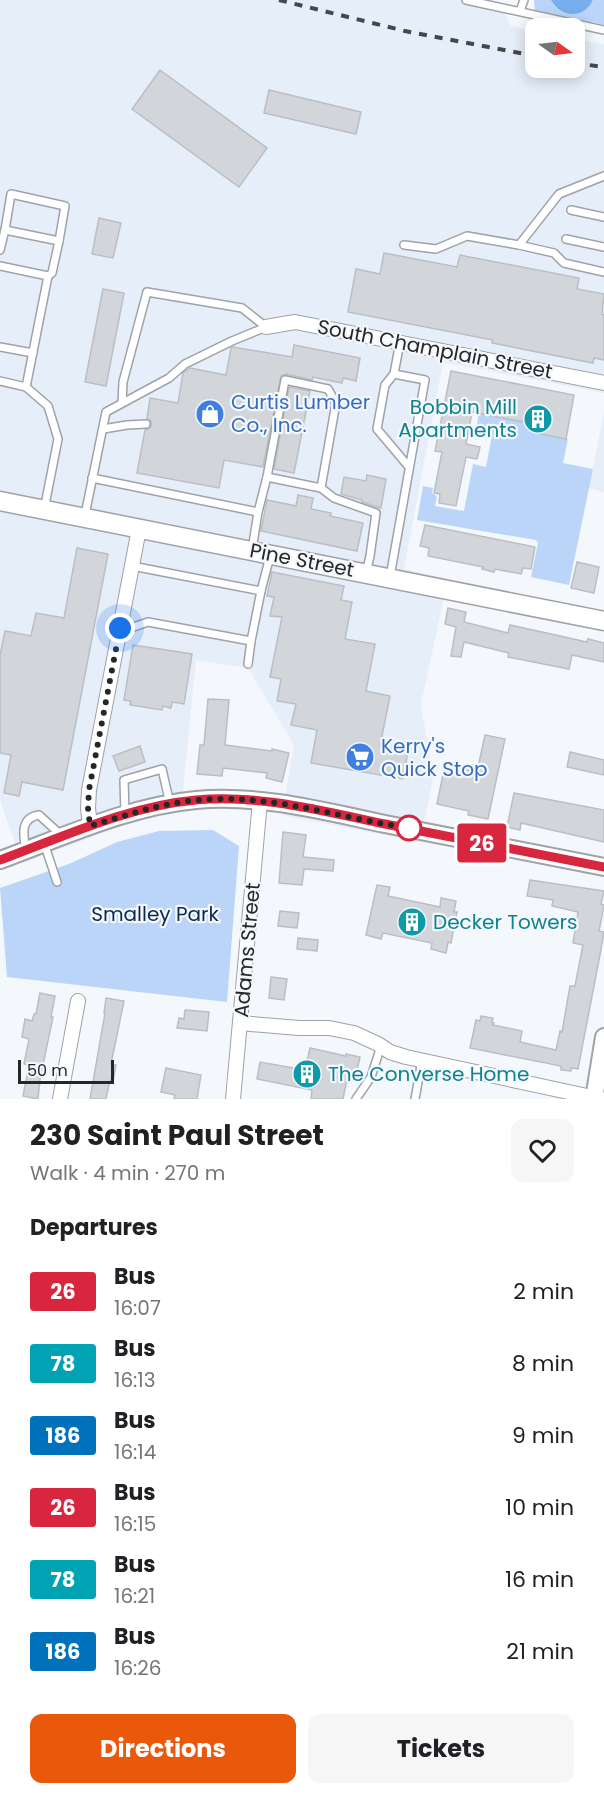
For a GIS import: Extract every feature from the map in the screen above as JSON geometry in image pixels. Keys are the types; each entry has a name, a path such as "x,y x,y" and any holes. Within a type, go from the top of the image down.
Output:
{"main road":[{"name":"Pine Street","path":"0,501 604,621"}],"street":[{"name":"South Champlain Street","path":"266,327 295,322 604,382"},
{"path":"90,826 89,790 139,529"},
{"path":"0,860 90,826 125,816 170,804 218,798 260,801 333,813 604,867"},
{"name":"Adams Street","path":"233,1099 260,801"},
{"path":"60,1099 78,1001"},
{"path":"240,1023 299,1029 329,1028 354,1033 390,1052 596,1098 604,1037"}],"lane":[{"path":"466,0 604,30"},
{"path":"520,11 524,0"},
{"path":"519,245 559,194 604,176"},
{"path":"0,250 10,194 65,206 52,273 48,276 26,387"},
{"path":"571,210 604,217"},
{"path":"5,231 59,241"},
{"path":"404,245 435,249 467,236 554,253 564,263 604,272"},
{"path":"566,239 604,247"},
{"path":"0,266 48,276"},
{"path":"84,518 106,412 169,378 185,364 266,327 242,308 147,292 123,382 122,403"},
{"path":"400,342 394,374 385,385 377,429 409,467"},
{"path":"0,347 33,353"},
{"path":"390,578 425,380 394,374"},
{"path":"248,664 261,591 258,512 267,477 285,380 328,389 336,403 321,488"},
{"path":"0,381 26,387 48,406 58,439 44,510"},
{"path":"102,429 146,424"},
{"path":"267,477 321,488 334,498 376,513 366,573"},
{"path":"92,478 258,512"},
{"path":"132,566 261,591"},
{"path":"119,632 148,622 251,641"},
{"path":"125,816 124,780 162,769 170,804"},
{"path":"26,850 23,830 32,816 39,815 62,837"},
{"path":"44,843 57,882"},
{"path":"356,1099 371,1077 381,1046"},
{"path":"415,1099 422,1060"}],"shaded area":[{"path":"0,0 479,0 501,5 511,26 525,29 525,78 585,78 585,41 604,44 604,393 443,362 404,569 448,579 421,704 433,778 420,842 282,815 294,745 248,668 196,660 181,811 145,817 25,862 15,843 0,800"},
{"path":"604,412 604,492 588,488"}],"green space":[{"path":"534,0 551,0 555,6 591,4 593,0 604,0 604,25 593,22 591,27 585,25 585,18 557,18 535,12"},
{"path":"479,412 543,426 541,434 568,439 563,463 593,469 569,585 531,577 538,543 536,540 417,520 423,486 433,488 432,493 437,496 435,506 464,511 473,464 486,467 492,435 476,431"},
{"name":"Smalley Park","path":"213,830 239,846 227,1002 7,977 0,888 69,864 117,842 159,831"}],"water":[{"path":"551,0 593,0 584,11 572,14 555,6"}],"building":[{"path":"160,70 267,148 239,187 132,109"},
{"path":"269,90 361,112 356,134 264,113"},
{"path":"99,218 121,223 113,258 92,254"},
{"path":"384,253 457,267 460,255 579,278 577,289 604,294 602,314 604,315 604,360 594,358 593,363 492,343 493,340 348,312 356,269 380,274"},
{"path":"103,289 124,293 106,386 85,382"},
{"name":"Curtis Lumber Co., Inc.","path":"294,345 360,358 356,381 343,378 342,383 313,377 312,380 286,374 281,376 263,467 224,460 219,488 137,473 145,430 152,424 147,418 150,398 178,403 183,373 190,368 226,375 233,347 292,357"},
{"name":"Bobbin Mill Apartments","path":"451,371 574,395 566,439 541,434 543,426 472,412 466,444 480,447 477,459 466,457 456,506 439,503 440,494 434,493 442,452 435,451"},
{"path":"289,387 310,391 294,473 274,469"},
{"path":"367,475 386,479 381,508 341,494 344,477 366,481"},
{"path":"298,495 313,498 311,509 331,513 330,516 363,523 357,551 261,531 267,500 296,506"},
{"path":"425,525 535,547 531,569 523,568 521,574 495,569 494,572 482,569 483,567 428,556 429,548 420,546"},
{"path":"77,548 108,554 63,790 22,782 19,796 4,793 11,755 0,753 0,655 5,631 31,636 36,613 64,618"},
{"path":"577,562 599,567 594,593 571,588"},
{"path":"272,572 344,586 341,600 352,602 345,639 375,644 366,691 390,696 380,746 408,751 403,779 311,763 317,730 291,725 296,704 277,701 281,679 270,677 282,617 270,616 274,597 267,596"},
{"path":"448,608 466,612 464,622 508,633 510,625 587,642 588,639 604,643 604,662 572,655 569,669 508,657 509,653 464,642 461,657 451,656 456,627 445,624"},
{"path":"133,645 192,654 184,704 172,702 171,708 163,706 162,710 130,705 131,701 124,700"},
{"path":"208,699 229,700 225,745 272,751 272,749 289,753 282,782 266,778 267,773 223,768 222,776 197,774 200,745 204,745"},
{"path":"485,735 505,739 488,819 468,815 469,811 437,804 445,765 477,772"},
{"path":"140,746 145,762 119,771 113,756"},
{"path":"570,752 604,760 604,775 567,767"},
{"path":"514,793 604,810 604,842 521,823 520,830 507,827"},
{"path":"283,832 306,835 303,857 334,860 333,871 304,869 302,885 279,883"},
{"path":"530,880 604,891 601,904 604,906 599,931 604,932 599,960 578,1069 571,1068 571,1071 561,1070 561,1066 470,1048 476,1020 480,1021 481,1016 493,1018 493,1025 522,1031 520,1042 556,1050 560,1031 562,1032 570,986 575,986 583,945 573,943 578,912 552,906 553,900 527,896"},
{"name":"Decker Towers","path":"377,885 390,887 388,896 440,907 441,898 456,901 454,912 457,912 451,943 448,942 446,953 431,949 432,943 383,933 381,939 366,935"},
{"path":"280,911 299,913 297,928 278,926"},
{"path":"298,938 318,940 317,951 297,949"},
{"path":"271,977 287,979 284,1000 269,998"},
{"path":"40,993 55,996 38,1099 23,1096 29,1065 24,1064 29,1039 22,1037 25,1019 32,1021 36,1014"},
{"path":"106,998 124,1001 111,1064 116,1065 106,1099 90,1099 105,1013"},
{"path":"185,1010 209,1012 207,1031 177,1028 179,1018 184,1019"},
{"name":"The Converse Home","path":"310,1048 360,1057 355,1080 347,1079 343,1099 311,1099 312,1090 257,1079 260,1062 305,1070"},
{"path":"166,1068 201,1075 197,1099 174,1099 175,1095 161,1092"}],"railway":[{"path":"279,0 405,31 525,54"},
{"path":"585,64 604,67"}],"bus line":[{"name":"26","path":"0,860 90,826 145,809 218,798 260,801 333,813 604,867"}],"place":[{"name":"Curtis Lumber Co., Inc.","path":"210,414"},
{"name":"Bobbin Mill Apartments","path":"538,419"},
{"name":"Kerry's Quick Stop","path":"360,757"},
{"name":"Decker Towers","path":"412,922"},
{"name":"The Converse Home","path":"307,1074"}],"route":[{"path":"120,628 89,790 90,826 145,809 218,798 276,804 409,828"}]}
